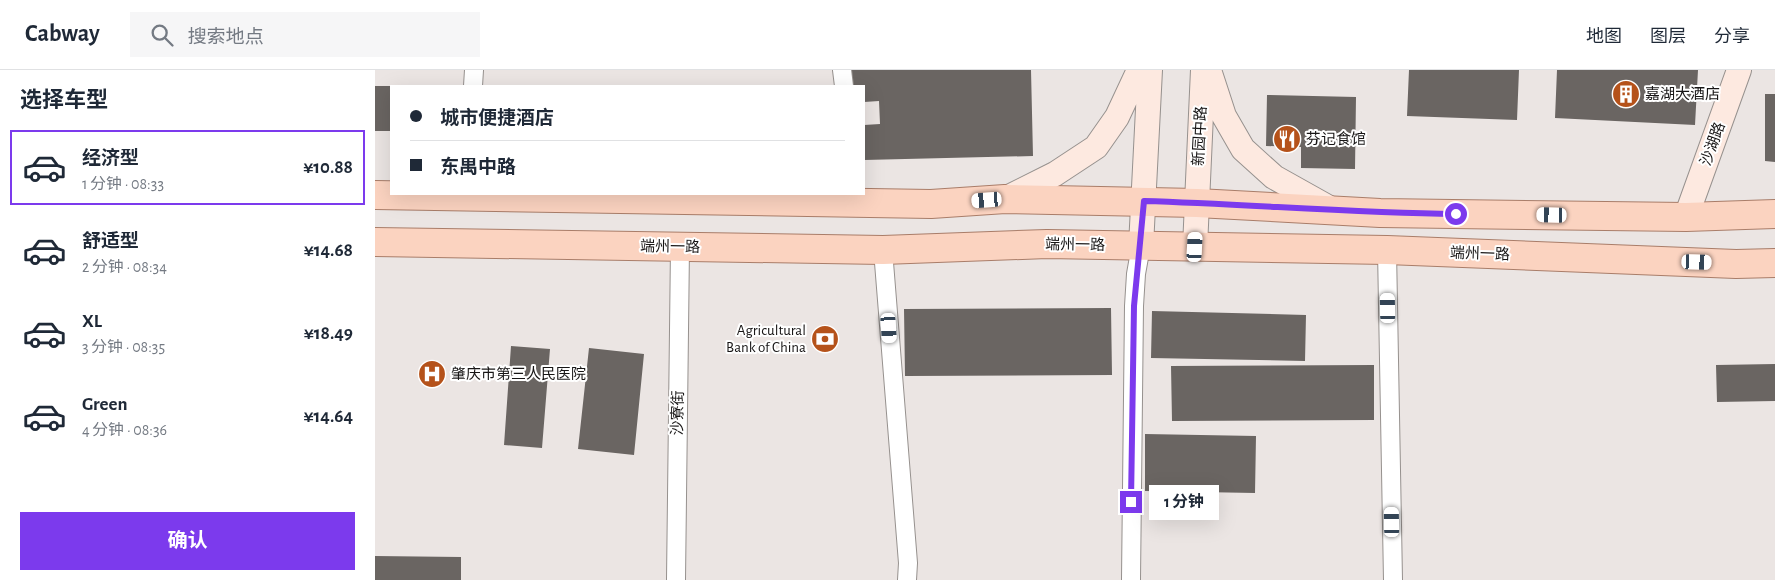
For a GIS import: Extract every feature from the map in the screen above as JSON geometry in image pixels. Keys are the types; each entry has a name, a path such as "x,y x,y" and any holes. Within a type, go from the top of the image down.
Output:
{"main road":[{"path":"1005,199 1055,174 1096,147 1117,117 1139,70"},
{"path":"1141,246 1150,70"},
{"name":"新园中路","path":"1195,247 1203,70"},
{"path":"1209,70 1223,116 1243,149 1274,177 1333,210"},
{"name":"沙湖路","path":"1686,217 1739,70"},
{"path":"375,195 853,198 931,204 1005,199 1144,201 1379,213 1686,217 1775,214"},
{"path":"931,204 931,248"},
{"path":"1286,208 1286,248"},
{"name":"端州一路","path":"375,242 883,250 1047,244 1387,250 1736,264 1775,263"}],"street":[{"path":"473,85 474,70"},
{"path":"842,70 844,85"},
{"path":"1131,580 1134,306 1136,274 1141,246"},
{"name":"沙寮街","path":"676,580 680,247"},
{"path":"883,250 908,563 907,580"},
{"path":"1387,250 1393,580"}],"building":[{"path":"845,70 1031,70 1033,156 865,160 865,125 880,124 879,101 865,102 865,85 846,85"},
{"path":"1409,70 1519,70 1517,120 1407,116"},
{"name":"嘉湖大酒店","path":"1557,70 1698,70 1695,125 1555,118"},
{"path":"375,86 390,86 390,131 375,131"},
{"path":"1765,94 1775,94 1775,162 1765,161"},
{"path":"1267,95 1356,97 1355,169 1301,168 1301,147 1266,146"},
{"path":"1111,308 1112,375 905,376 904,309"},
{"path":"1152,311 1306,315 1305,361 1151,358"},
{"path":"511,346 550,349 542,448 504,445"},
{"path":"589,348 644,354 634,455 578,449"},
{"path":"1775,364 1775,401 1717,402 1716,365"},
{"path":"1374,365 1374,420 1172,421 1171,366"},
{"path":"1145,434 1256,436 1255,493 1145,491"},
{"path":"375,556 461,557 461,580 375,580"}],"place":[{"name":"嘉湖大酒店","path":"1626,94"},
{"name":"芬记食馆","path":"1287,139"},
{"name":"Agricultural Bank of China","path":"825,339"},
{"name":"肇庆市第三人民医院","path":"432,374"}],"route":[{"path":"1131,502 1134,306 1144,201 1379,213 1456,214"}]}
